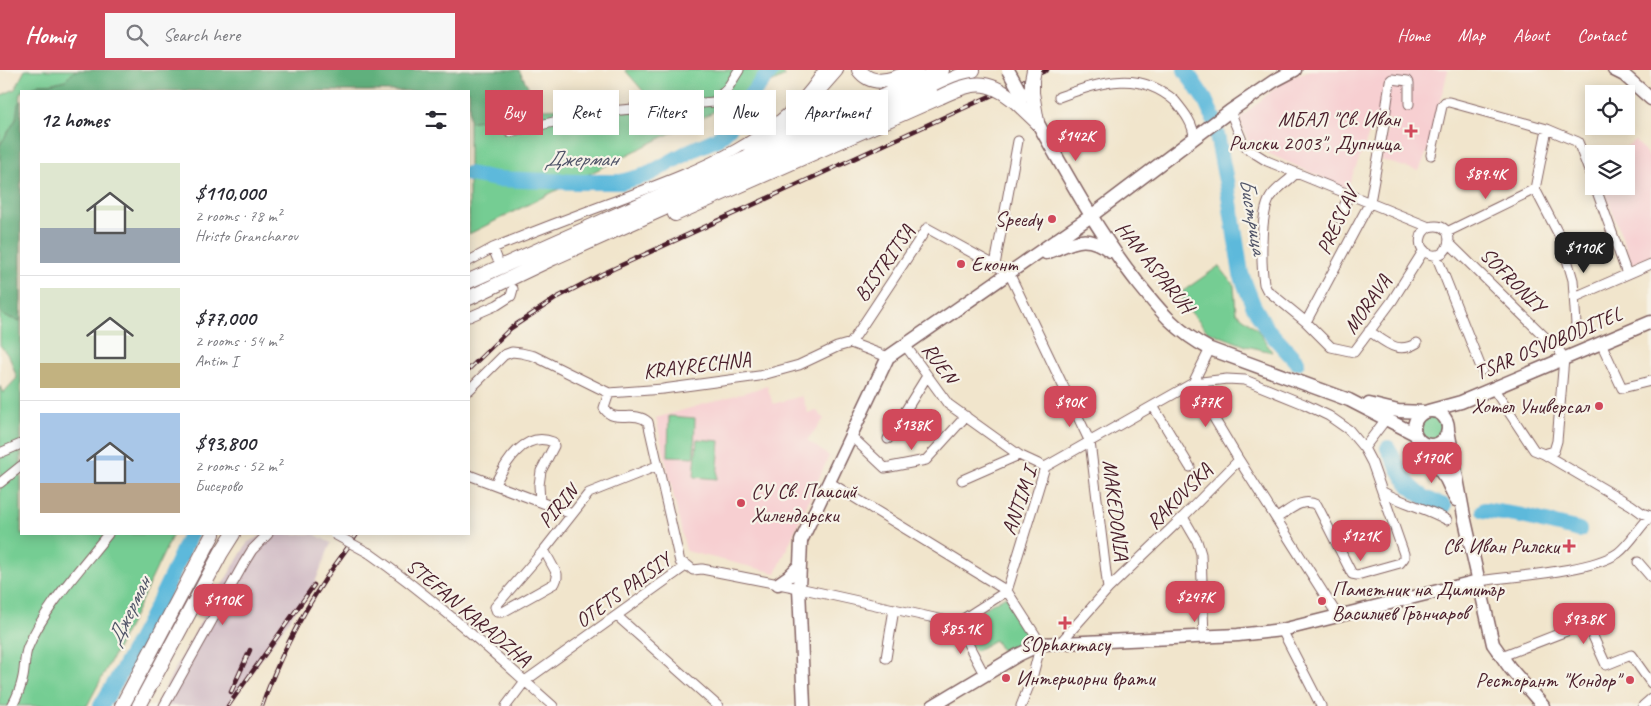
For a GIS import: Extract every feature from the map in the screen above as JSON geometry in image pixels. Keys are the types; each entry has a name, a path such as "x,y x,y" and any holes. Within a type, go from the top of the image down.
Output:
{"main road":[{"path":"717,171 786,124 816,94 836,70 841,70"},
{"path":"857,71 875,81 887,80 902,73 916,70"},
{"path":"470,281 942,70"},
{"path":"470,298 973,70"},
{"path":"1024,98 1034,70"},
{"path":"543,263 680,212 966,85 993,87 1004,93 1024,98 1038,122"},
{"path":"122,706 212,535"},
{"path":"139,706 232,535"}],"street":[{"path":"543,124 598,112 714,102 727,89 739,70"},
{"path":"470,260 492,248 652,188 696,169 760,136 802,99 824,70"},
{"path":"1008,70 1024,98"},
{"path":"804,706 799,588 801,541 888,357 1091,216 1225,115 1274,81 1295,70"},
{"path":"1614,70 1641,88 1651,99"},
{"path":"1059,97 1114,78 1144,76 1167,91 1198,136"},
{"name":"PRESLAV","path":"1306,322 1370,202 1390,81 1392,79 1409,82 1409,104"},
{"path":"1431,155 1442,106 1445,102 1449,102 1547,129 1578,142 1585,161"},
{"path":"1225,115 1248,149 1267,161 1429,227 1439,226 1447,232 1449,242 1445,251 1436,255"},
{"name":"HAN ASPARUH","path":"1038,122 1091,216 1116,255 1164,316 1186,334 1210,348 1349,400 1398,411 1426,412"},
{"path":"1547,129 1535,189 1561,239 1573,280 1575,297 1575,328 1573,332 1553,341"},
{"path":"995,265 1018,140"},
{"path":"1296,173 1271,197 1265,210 1263,226 1263,277 1267,290 1306,322"},
{"path":"1447,232 1535,189"},
{"path":"1339,218 1349,195"},
{"path":"1598,195 1627,274"},
{"path":"1429,227 1425,229 1420,237 1422,246 1424,250 1436,255 1482,370"},
{"name":"BISTRITSA","path":"851,343 927,228 1009,273"},
{"path":"1025,262 1075,242 1087,240 1098,242 1116,255"},
{"name":"SOFRONIY","path":"1449,242 1547,339 1553,341 1564,358"},
{"path":"492,248 498,258"},
{"name":"MORAVA","path":"1306,322 1331,347 1354,352 1392,300 1424,250"},
{"path":"1575,297 1651,264"},
{"name":"MAKEDONIA","path":"1009,273 1090,442 1108,589"},
{"path":"470,317 497,305 511,296 513,289"},
{"name":"TSAR OSVOBODITEL","path":"1426,412 1461,402 1651,322"},
{"path":"1369,331 1396,348 1408,348 1417,343"},
{"path":"851,343 888,357"},
{"name":"KRAYRECHNA","path":"470,389 504,355 512,352 534,356 608,393 663,389 759,376 812,361 836,347 851,343"},
{"path":"1601,343 1622,388 1651,381"},
{"name":"RUEN","path":"905,345 948,404 1019,455 1045,467"},
{"path":"1193,383 1210,348"},
{"path":"1544,454 1554,451 1556,446 1564,358"},
{"path":"888,439 927,376"},
{"path":"1193,383 1227,379 1245,380 1304,404 1334,419 1350,430 1366,445 1404,558 1400,563 1357,575 1352,574 1317,506 1310,502 1302,502 1277,518"},
{"path":"1193,383 1239,460 1338,616"},
{"name":"ANTIM I","path":"1008,592 1045,467 1193,383"},
{"path":"933,706 1018,655 1041,644 1204,637 1282,630 1478,581 1562,570 1598,562 1615,555 1624,548 1650,516 1642,514 1544,454 1534,450 1493,388"},
{"name":"OTETS PAISIY","path":"608,393 604,408 607,413 614,416 643,417 648,422 680,562 687,565"},
{"name":"HAN ASPARUH","path":"1349,400 1382,423 1417,438 1446,479 1464,516"},
{"name":"TSAR OSVOBODITEL","path":"1448,426 1461,402"},
{"path":"1153,406 1190,467"},
{"path":"1426,412 1440,414 1448,426 1443,440 1437,444 1430,445 1417,438 1415,422 1419,416 1426,412"},
{"path":"851,436 884,468 897,466 926,460 966,416"},
{"path":"1366,445 1382,423"},
{"name":"HAN ASPARUH","path":"1448,426 1464,516 1493,644 1543,706"},
{"path":"495,484 509,459 518,449 534,441 552,442 554,446 541,471 539,485 540,502"},
{"path":"0,453 20,444"},
{"path":"962,480 1019,455"},
{"name":"RAKOVSKA","path":"1060,643 1108,589 1239,460"},
{"name":"PIRIN","path":"544,550 557,574 555,583 503,612 497,612 495,607 589,494 657,466"},
{"path":"0,483 20,467"},
{"path":"470,475 572,514"},
{"path":"829,482 1008,592 1041,644 1032,678 1021,706"},
{"path":"1383,492 1397,500 1428,510 1447,520"},
{"path":"1183,517 1197,541 1201,554 1204,637"},
{"path":"12,706 23,679 27,649 37,629 56,601 107,535"},
{"path":"164,706 244,563 252,550 267,535"},
{"name":"STEFAN KARADZHA","path":"336,535 369,553 402,577 440,607 525,681 545,702 553,706"},
{"path":"1638,562 1651,576"},
{"path":"687,565 693,570 702,569 799,588 957,623 1008,592"},
{"name":"OTETS PAISIY","path":"506,706 525,681 687,565"},
{"path":"778,584 800,565"},
{"path":"886,658 894,609"},
{"path":"617,616 718,706"},
{"path":"957,623 985,676"},
{"path":"1502,656 1587,623 1606,665 1631,655 1651,683"},
{"path":"1282,630 1321,706"},
{"path":"1643,706 1651,699"}],"shaded area":[{"path":"1311,70 1448,70 1431,142 1419,171 1381,160 1390,119 1375,119 1347,189 1250,145 1239,119 1284,80"},
{"path":"1636,140 1651,160 1651,256 1632,264 1606,195 1635,195 1635,145 1628,145"},
{"name":"СУ Св. Паисий Хилендарски","path":"767,386 773,404 802,396 808,413 817,411 824,419 807,440 829,456 776,573 686,551 656,418"},
{"path":"263,535 316,535 331,543 314,585 228,706 155,706 207,610 248,542"}],"green space":[{"path":"25,70 76,70 65,80 50,84 39,84 30,90 20,90 16,120 0,145 0,96 15,89"},
{"path":"76,70 519,70 530,90 485,90 485,119 470,122 470,90 30,90 39,84 50,84 65,80"},
{"path":"625,70 782,70 785,76 757,90 714,90 714,112 704,116 704,90 642,90"},
{"path":"20,101 20,321 6,317 0,312 0,145 16,119"},
{"path":"619,107 629,107 629,135 667,135 470,234 470,122 485,119 485,135 543,135 543,109 553,109 553,135 619,135"},
{"path":"1219,266 1234,285 1236,312 1257,329 1272,352 1246,346 1207,331 1183,303 1183,291"},
{"path":"0,312 6,317 20,321 20,535 173,535 132,620 87,706 0,706 0,386 3,393 17,378 10,358 0,345"},
{"path":"669,416 695,418 694,457 668,456"},
{"path":"1431,417 1439,420 1442,428 1439,436 1431,439 1423,436 1420,428 1423,420"},
{"path":"697,439 720,441 717,479 694,477"},
{"path":"1006,596 1032,636 1003,653 995,640 975,651 959,623"}],"waterway":[{"name":"Джерман","path":"470,174 496,179 577,182 621,182 647,175 692,150 717,139 729,128 750,96 772,70"},
{"name":"Бистрица","path":"1185,70 1205,100 1214,120 1229,196 1241,274 1253,305 1267,329 1297,362"},
{"name":"Бистрица","path":"1388,448 1404,477 1415,491 1432,502 1444,506"},
{"name":"Бистрица","path":"1484,510 1522,516 1579,530"},
{"name":"Джерман","path":"101,706 149,622 190,535"}],"railway":[{"path":"470,368 511,328 558,297 602,274 1047,70"},
{"path":"262,706 282,656 298,624 326,578 356,535"},
{"path":"228,706 314,585"},
{"path":"231,692 250,650"}],"place":[{"name":"МБАЛ \"Св. Иван Рилски 2003\", Дупница","path":"1411,131"},
{"name":"Speedy","path":"1052,219"},
{"name":"Еконт","path":"961,264"},
{"name":"Хотел Универсал","path":"1599,406"},
{"name":"СУ Св. Паисий Хилендарски","path":"741,503"},
{"name":"Св. Иван Рилски","path":"1569,546"},
{"name":"Паметник на Димитър Василиев Грънчаров","path":"1322,601"},
{"name":"SOpharmacy","path":"1065,623"},
{"name":"Интериорни врати","path":"1006,678"},
{"name":"Ресторант \"Кондор\"","path":"1630,680"}]}
